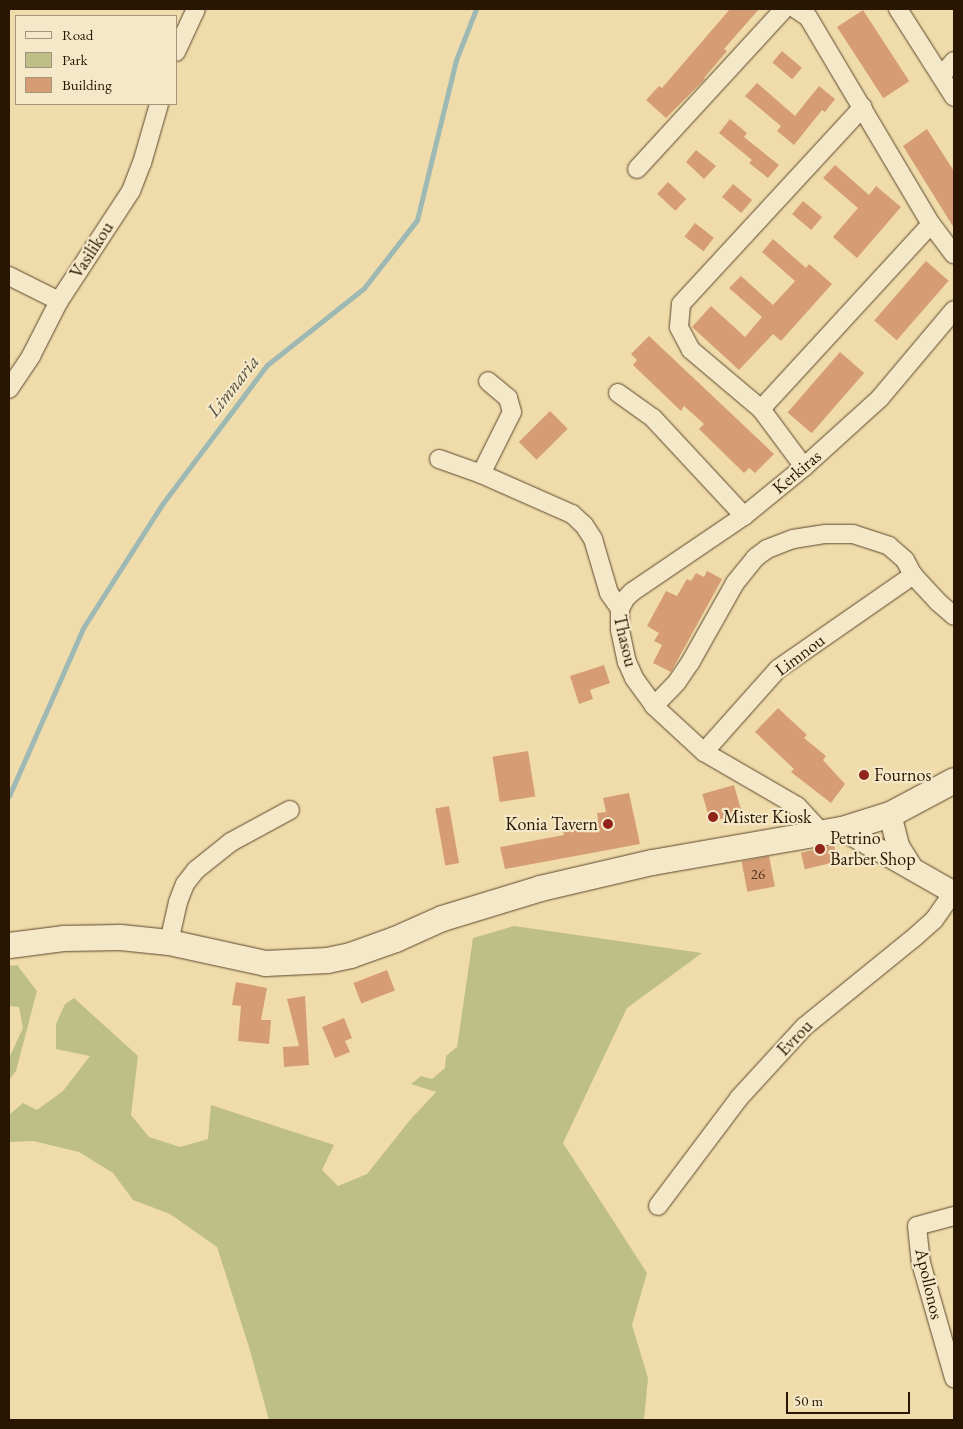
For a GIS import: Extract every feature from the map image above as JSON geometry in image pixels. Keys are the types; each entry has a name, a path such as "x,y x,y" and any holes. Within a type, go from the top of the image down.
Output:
{"main road":[{"path":"9,944 91,937 128,937 169,942 264,963 327,960 350,955 395,939 442,918 540,888 652,862 832,831 890,814 954,780"}],"street":[{"path":"178,48 196,9"},
{"path":"637,169 784,9"},
{"path":"796,9 808,18 932,224 954,254"},
{"path":"898,9 942,76 954,98"},
{"path":"942,76 954,61"},
{"name":"Vasilikou","path":"9,388 31,356 59,301 131,191 142,163 159,105"},
{"path":"804,467 761,409 691,350 679,327 682,304 863,107"},
{"path":"761,409 932,224"},
{"path":"9,276 59,301"},
{"name":"Kerkiras","path":"620,609 625,599 632,592 744,516 804,467 880,398 954,310"},
{"path":"481,474 512,412 508,398 488,380"},
{"path":"618,393 653,418 744,516"},
{"name":"Thasou","path":"439,459 481,474 572,514 584,525 593,539 609,593 620,609 620,630 627,662 634,678 654,706 704,752 797,806 832,831"},
{"path":"654,706 677,682 690,663 735,583 755,558 768,549 793,538 826,534 853,534 889,546 905,560 913,575 938,602 954,616"},
{"name":"Limnou","path":"704,752 778,670 913,575"},
{"path":"169,942 178,902 185,884 196,870 231,842 290,810"},
{"path":"890,814 898,846 913,870"},
{"path":"832,831 913,870 953,893"},
{"name":"Evrou","path":"658,1206 739,1098 804,1027 934,920 953,893"},
{"name":"Apollonos","path":"954,1216 917,1226 921,1263 954,1378"}],"green space":[{"path":"514,926 702,953 627,1008 563,1143 647,1273 632,1325 648,1378 644,1420 269,1420 249,1347 217,1247 170,1214 133,1200 113,1173 79,1152 33,1141 9,1142 9,1115 23,1103 37,1110 63,1091 90,1056 56,1049 56,1024 65,1004 74,998 138,1056 131,1115 149,1137 180,1147 208,1139 211,1105 334,1145 322,1170 338,1186 367,1174 410,1120 436,1092 411,1084 421,1076 432,1079 445,1068 446,1056 457,1047 473,938"},
{"path":"17,965 37,991 16,1071 9,1080 9,1058 23,1028 19,1007 9,1006 9,966"}],"building":[{"path":"730,9 759,9 724,49 727,51 705,79 666,118 646,100 659,86 662,88"},
{"path":"863,10 909,81 883,98 837,27"},
{"path":"782,51 802,68 792,79 772,62"},
{"path":"757,83 795,116 819,86 835,99 825,112 822,110 794,145 777,131 781,126 745,96"},
{"path":"730,119 747,133 744,137 779,165 768,178 749,163 752,160 719,133"},
{"path":"927,129 954,171 954,228 903,146"},
{"path":"696,150 716,166 704,179 686,162"},
{"path":"835,165 869,195 876,186 901,207 857,258 833,237 858,208 823,178"},
{"path":"668,182 686,199 675,211 657,194"},
{"path":"733,184 752,200 741,213 722,197"},
{"path":"803,201 822,217 811,230 792,214"},
{"path":"695,223 714,238 703,251 685,236"},
{"path":"773,239 806,268 809,264 832,284 781,341 773,334 739,370 692,327 711,306 745,337 762,317 729,288 741,276 773,305 795,281 762,252"},
{"path":"926,261 949,281 897,340 874,321"},
{"path":"649,336 774,454 755,473 749,468 744,473 699,429 704,424 684,406 681,411 633,365 637,360 631,354"},
{"path":"840,352 864,373 812,433 788,412"},
{"path":"550,411 568,429 537,460 519,442"},
{"path":"707,571 722,579 671,672 653,663 662,645 654,641 659,633 647,626 666,591 677,596 687,579 691,581 696,573 704,577"},
{"path":"604,665 610,683 590,690 593,699 579,704 570,676"},
{"path":"778,708 807,735 804,738 826,756 823,760 845,784 831,803 791,772 794,769 755,732"},
{"path":"528,751 535,796 500,802 492,757"},
{"path":"734,785 742,813 710,822 702,794"},
{"name":"Konia Tavern","path":"629,793 640,844 505,869 500,847 564,835 562,828 598,821 597,813 606,812 603,798"},
{"path":"449,806 459,863 445,866 435,808"},
{"path":"834,845 838,862 805,869 801,853"},
{"path":"769,856 775,886 747,892 742,861"},
{"path":"387,970 395,991 361,1003 353,983"},
{"path":"236,982 267,988 261,1020 271,1020 269,1044 238,1041 241,1006 232,1005"},
{"path":"305,996 309,1065 284,1067 283,1047 299,1046 287,999"},
{"path":"344,1018 352,1038 345,1041 350,1052 335,1058 322,1027"}],"waterway":[{"name":"Limnaria","path":"9,796 83,628 163,503 267,365 364,288 417,220 456,60 476,9"}],"place":[{"name":"Fournos","path":"864,775"},
{"name":"Mister Kiosk","path":"713,817"},
{"name":"Konia Tavern","path":"608,824"},
{"name":"Petrino Barber Shop","path":"820,849"}]}
